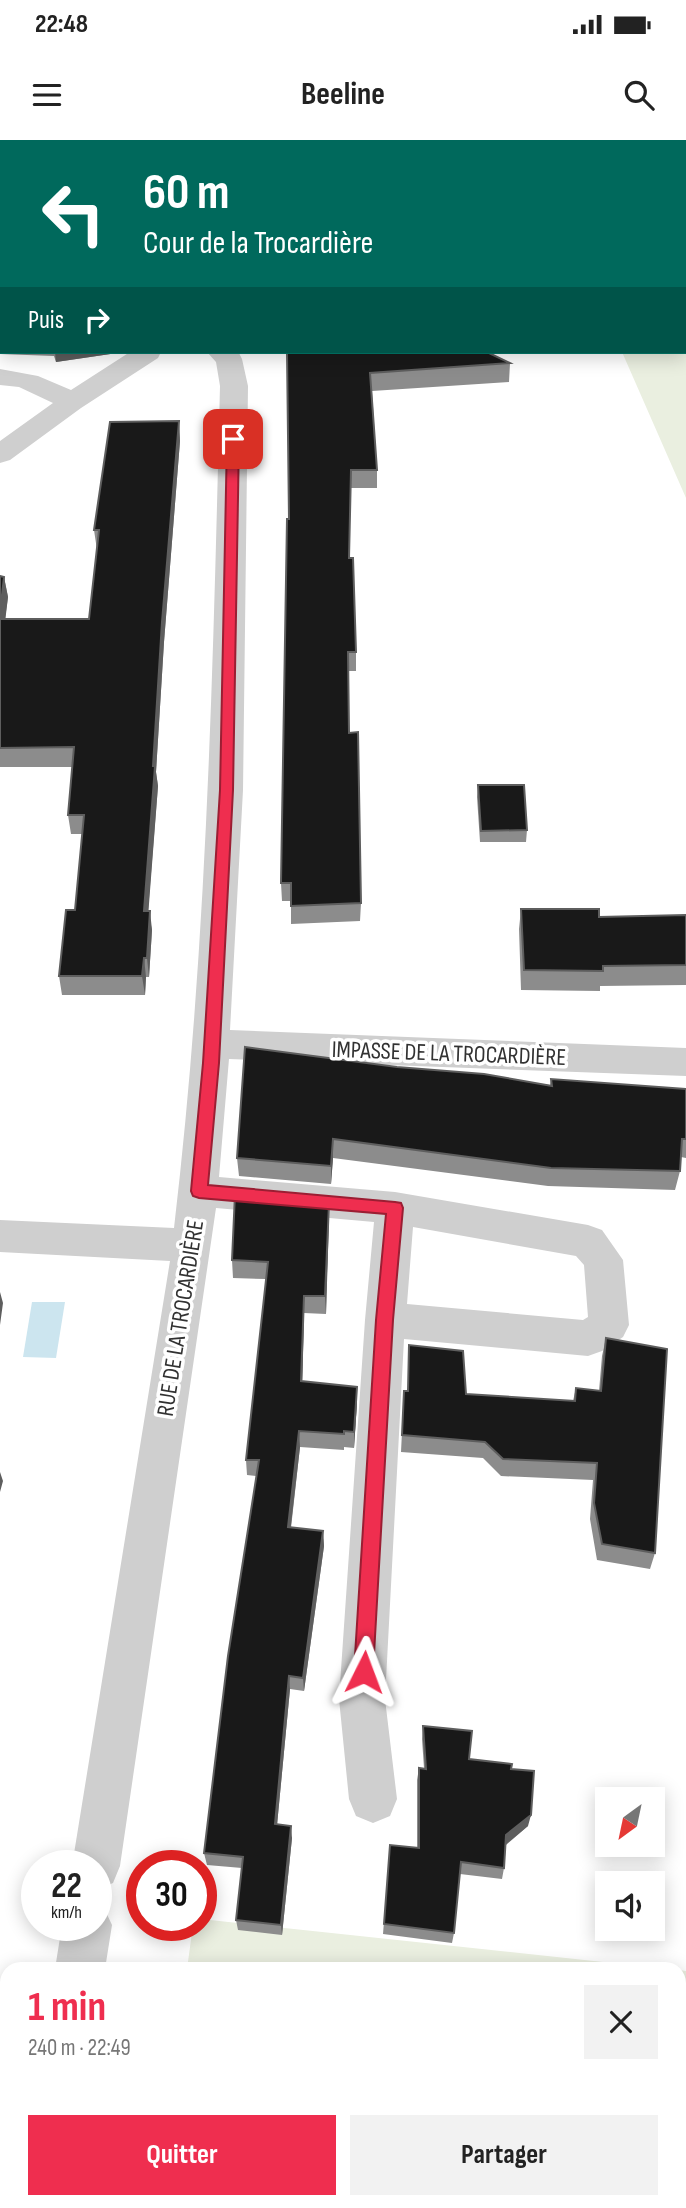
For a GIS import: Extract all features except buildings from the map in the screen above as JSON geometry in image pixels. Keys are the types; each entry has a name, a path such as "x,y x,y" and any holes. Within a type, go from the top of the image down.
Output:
{"street":[{"path":"0,454 71,402 145,354"},
{"name":"RUE DE LA TROCARDIÈRE","path":"98,1850 192,1246 212,1044 226,790 234,386 229,359 222,354"},
{"path":"0,377 15,378 50,388 71,402"},
{"name":"IMPASSE DE LA TROCARDIÈRE","path":"212,1044 686,1062"},
{"path":"199,1191 395,1208 588,1242 603,1260 610,1325 588,1338 385,1320"},
{"path":"373,1799 362,1699 385,1320 395,1208"},
{"path":"0,1237 192,1246"},
{"path":"81,1962 84,1941"}],"shaded area":[{"path":"623,354 686,354 686,498"},
{"path":"217,1921 603,1962 188,1962 191,1941 217,1941"}],"water":[{"path":"32,1302 65,1302 56,1358 23,1357"}],"route":[{"path":"233,439 226,790 211,1063 199,1191 395,1208 385,1320 364,1672"}]}
